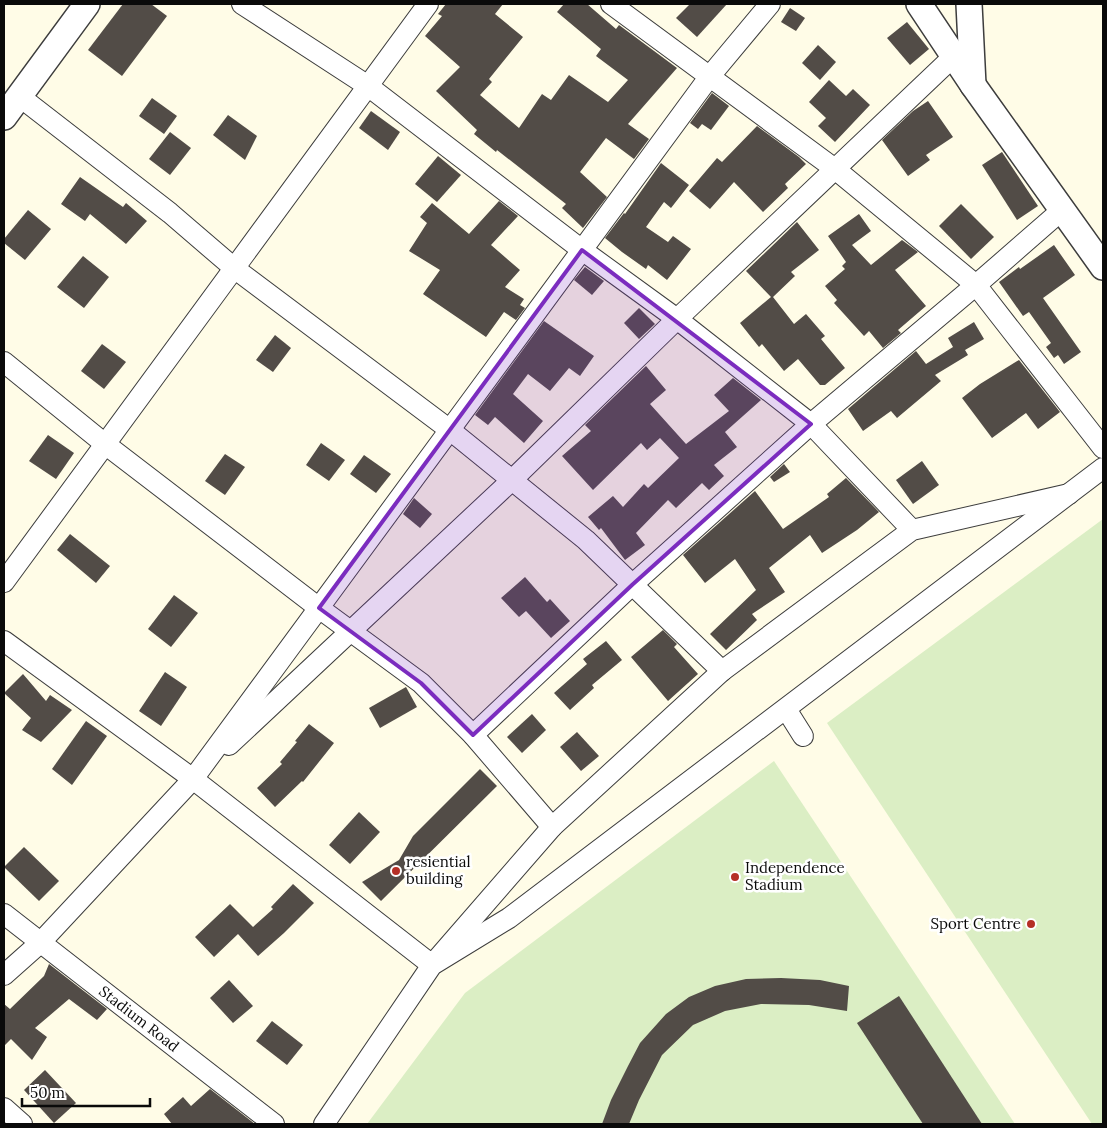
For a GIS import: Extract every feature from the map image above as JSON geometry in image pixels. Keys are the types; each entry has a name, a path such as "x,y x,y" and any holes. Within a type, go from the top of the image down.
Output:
{"street":[{"path":"4,117 87,4"},
{"path":"242,4 368,86 582,250 678,319 811,424 912,530"},
{"path":"4,582 428,4"},
{"path":"611,4 835,169 976,285 1103,448"},
{"path":"193,779 710,76 770,4"},
{"path":"919,4 973,85 1103,267"},
{"path":"969,4 973,85"},
{"path":"4,975 40,942 193,779 512,480 954,56"},
{"path":"19,96 170,213 234,268 450,430 586,540 722,671"},
{"path":"473,735 632,584 811,424 1062,210"},
{"path":"4,362 105,444 319,608 421,683 473,735 552,827"},
{"path":"432,965 509,918 1103,468"},
{"path":"324,1124 432,965 552,827 722,671 912,530 1069,494"},
{"path":"4,641 193,779 432,965"},
{"path":"786,709 803,736"},
{"name":"Stadium Road","path":"4,914 274,1124"},
{"path":"4,1108 22,1124"}],"highlighted area":[{"path":"582,250 811,424 632,585 473,735 421,683 319,608"}],"green space":[{"name":"Sport Centre","path":"1103,519 1103,1124 1092,1124 827,723"},
{"name":"Independence Stadium","path":"774,761 1015,1124 367,1124 465,993"}],"building":[{"path":"123,4 151,4 167,16 122,76 88,50"},
{"path":"446,4 503,4 495,14 523,37 489,79 492,82 480,95 519,128 542,94 551,100 569,75 608,102 628,80 596,56 601,49 557,12 564,4 587,4 616,29 619,25 677,68 628,124 649,139 634,159 606,138 580,172 607,197 583,228 562,208 566,204 474,134 477,130 436,91 460,67 425,36 442,16 438,14"},
{"path":"690,4 727,4 697,37 676,18"},
{"path":"790,8 805,18 796,31 781,22"},
{"path":"907,22 929,49 910,65 887,38"},
{"path":"818,45 836,62 820,80 802,63"},
{"path":"829,80 846,96 853,89 870,105 835,142 818,126 826,118 809,102"},
{"path":"712,93 729,106 711,130 702,124 698,129 690,123"},
{"path":"152,98 177,116 164,134 139,116"},
{"path":"928,101 953,137 926,155 930,160 908,176 882,140 913,111"},
{"path":"371,111 400,132 388,150 359,128"},
{"path":"228,115 257,136 245,160 213,135"},
{"path":"757,126 806,164 785,184 788,188 763,212 734,182 710,209 689,191 717,158 722,162"},
{"path":"170,132 191,148 170,175 149,159"},
{"path":"1002,152 1038,206 1017,220 982,165"},
{"path":"438,156 461,175 437,202 415,184"},
{"path":"661,163 689,185 671,208 664,202 646,227 668,242 673,236 691,249 667,280 648,265 646,269 605,238 625,214"},
{"path":"80,177 123,207 126,203 147,221 126,244 90,214 85,221 61,204"},
{"path":"499,201 518,216 491,245 520,270 505,287 524,299 520,305 525,308 516,320 504,312 486,337 423,294 440,270 409,251 427,223 420,217 432,203 469,234"},
{"path":"961,204 994,237 971,259 939,226"},
{"path":"28,210 51,229 25,260 4,243 4,239"},
{"path":"859,214 871,231 852,245 871,265 902,240 918,252 895,270 926,306 898,330 901,333 883,348 869,331 864,336 834,303 837,300 825,286 845,269 842,266 846,262 828,236"},
{"path":"797,222 819,250 791,272 795,276 773,297 794,324 806,314 825,336 821,339 845,368 825,385 820,385 798,359 784,371 762,344 759,347 740,323 771,297 746,271"},
{"path":"1054,245 1075,275 1043,298 1081,352 1064,364 1058,355 1054,358 1046,347 1051,343 1029,312 1023,316 999,282"},
{"path":"83,256 109,277 84,308 57,287"},
{"path":"585,267 604,281 592,295 574,280"},
{"path":"639,308 655,324 639,339 624,323"},
{"path":"544,321 594,356 580,376 569,368 550,391 528,374 513,394 543,421 524,443 495,417 488,425 475,415"},
{"path":"974,322 984,339 965,350 968,355 935,375 941,381 897,418 891,411 863,431 848,409 916,351 926,364 953,347 948,338"},
{"path":"275,335 291,348 273,372 256,360"},
{"path":"102,344 126,362 104,389 81,371"},
{"path":"1019,360 1060,412 1038,429 1026,413 992,438 962,398 980,384"},
{"path":"646,366 666,390 650,404 686,444 729,411 714,395 733,378 761,400 725,432 737,447 714,465 724,476 709,490 702,483 676,508 668,500 636,533 645,545 625,560 601,528 599,530 588,517 613,496 623,507 644,484 648,488 679,458 660,438 647,450 641,443 593,490 562,456 591,431 585,425"},
{"path":"48,435 74,453 56,479 29,461"},
{"path":"321,443 345,460 329,481 306,465"},
{"path":"225,454 245,467 225,495 205,481"},
{"path":"364,455 391,474 376,493 350,474"},
{"path":"922,461 939,485 913,504 896,480"},
{"path":"784,464 790,472 774,482 770,477"},
{"path":"846,478 879,512 857,530 822,553 810,535 769,568 785,592 752,614 757,620 726,650 710,634 756,590 735,559 705,583 683,555 755,491 783,529 829,497 827,494"},
{"path":"414,498 432,514 420,528 403,514"},
{"path":"70,534 110,566 96,583 57,550"},
{"path":"525,577 547,602 550,599 570,621 551,638 526,611 519,617 501,598"},
{"path":"174,595 198,613 171,647 148,629"},
{"path":"663,630 677,644 674,647 698,674 668,701 631,657"},
{"path":"606,641 622,660 592,685 594,688 570,710 554,693 587,664 583,659"},
{"path":"165,672 187,687 161,726 139,711"},
{"path":"23,674 46,701 50,695 72,710 41,742 22,730 31,718 4,693"},
{"path":"406,687 417,707 380,728 369,708"},
{"path":"532,714 546,730 522,753 507,737"},
{"path":"86,721 107,736 72,785 52,769"},
{"path":"309,724 334,743 303,782 275,807 257,788 282,764 280,762"},
{"path":"577,732 599,756 581,771 560,747"},
{"path":"480,769 497,786 381,901 362,882 399,860 413,836"},
{"path":"359,812 380,832 350,864 329,845"},
{"path":"24,847 59,881 39,901 4,867"},
{"path":"293,884 314,903 258,956 238,934 214,957 195,937 230,904 253,927 273,909 271,907"},
{"path":"49,964 107,1009 97,1020 69,999 35,1028 47,1037 32,1060 11,1039 4,1046 4,1004 10,1009 44,976"},
{"path":"746,979 820,980 849,986 847,1011 809,1005 761,1004 725,1011 693,1025 662,1055 629,1124 602,1124 611,1100 640,1043 666,1014 689,997 715,986"},
{"path":"229,980 253,1006 233,1023 210,998"},
{"path":"899,996 982,1124 923,1124 857,1023"},
{"path":"272,1021 303,1045 287,1065 256,1041"},
{"path":"45,1070 76,1103 54,1123 24,1090"},
{"path":"210,1089 255,1124 172,1124 164,1114 183,1097 191,1106"}],"place":[{"name":"resiential building","path":"396,871"},
{"name":"Independence Stadium","path":"735,877"},
{"name":"Sport Centre","path":"1031,924"}]}
